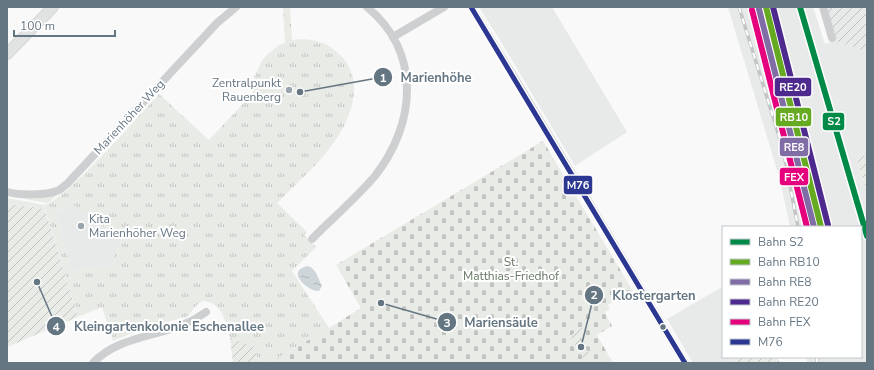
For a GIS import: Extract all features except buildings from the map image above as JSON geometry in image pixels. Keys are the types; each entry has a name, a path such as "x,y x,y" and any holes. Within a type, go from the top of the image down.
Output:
{"main road":[{"path":"7,54 53,7"}],"street":[{"name":"Marienhöher Weg","path":"7,192 21,194 53,192 59,190 217,23 236,7"},
{"path":"312,239 375,175 387,158 397,138 405,114 408,89 401,53 393,37 378,17 367,7"},
{"path":"393,37 444,7"},
{"path":"471,7 513,74 685,363"},
{"path":"823,7 832,38"},
{"path":"93,363 118,346 186,324 206,312"}],"shaded area":[{"path":"479,7 552,7 627,132 575,166"},
{"path":"728,7 813,7 825,44 834,41 867,52 867,154 857,160 867,191 867,363 807,363 807,358 862,358 862,226 790,226 780,180"},
{"path":"825,7 867,7 867,52 834,41"},
{"name":"Kita Marienhöher Weg","path":"71,202 122,239 114,256 112,266 72,271 55,213 65,208"},
{"path":"722,287 722,358 736,358 728,363 693,363 667,319"}],"green space":[{"path":"283,7 290,7 292,40 306,39 325,44 342,57 350,68 353,80 354,93 352,106 334,143 308,173 277,203 307,232 304,235 316,247 292,271 329,328 269,363 256,363 257,348 230,337 222,313 219,309 209,302 203,301 198,304 185,318 184,317 148,328 113,341 102,307 78,317 44,205 54,200 84,174 159,94 209,140 253,93 254,77 263,59 279,45 285,43","holes":["71,203 122,239 114,256 112,266 72,271 55,213"]},
{"name":"St. Matthias-Friedhof","path":"543,141 633,291 608,305 610,309 605,312 612,326 597,335 613,363 269,363 361,308 336,265"},
{"path":"867,154 867,191 857,160"},
{"path":"56,195 47,203 19,198 19,197"},
{"path":"7,198 44,205 45,210 32,206 7,204"},
{"path":"7,204 37,207 45,210 78,317 7,347"},
{"path":"582,328 585,333 579,337 591,357 585,360 570,336"},
{"path":"230,337 257,348 256,363 233,363"},
{"path":"736,358 778,358 780,363 728,363"}],"water":[{"path":"308,266 313,269 322,286 319,291 305,285 298,276 298,272 301,269"}],"tram line":[{"path":"800,7 812,63"}],"railway":[{"path":"739,7 783,149 798,226"},
{"path":"817,358 817,363"}],"rail line":[{"name":"RB10","path":"766,7 821,226"},
{"name":"RE20","path":"773,7 828,225"},
{"name":"S2","path":"800,7 867,236"},
{"name":"RE8","path":"759,9 814,226"},
{"name":"FEX","path":"752,10 807,226"}],"transit line":[{"name":"M76","path":"471,7 685,363"}],"place":[{"name":"Zentralpunkt Rauenberg","path":"289,90"},
{"name":"Marienhöhe","path":"300,92"},
{"name":"Kita Marienhöher Weg","path":"81,226"},
{"name":"Kleingartenkolonie Eschenallee","path":"37,282"},
{"name":"Mariensäule","path":"381,303"},
{"name":"Klostergarten","path":"581,347"}]}
